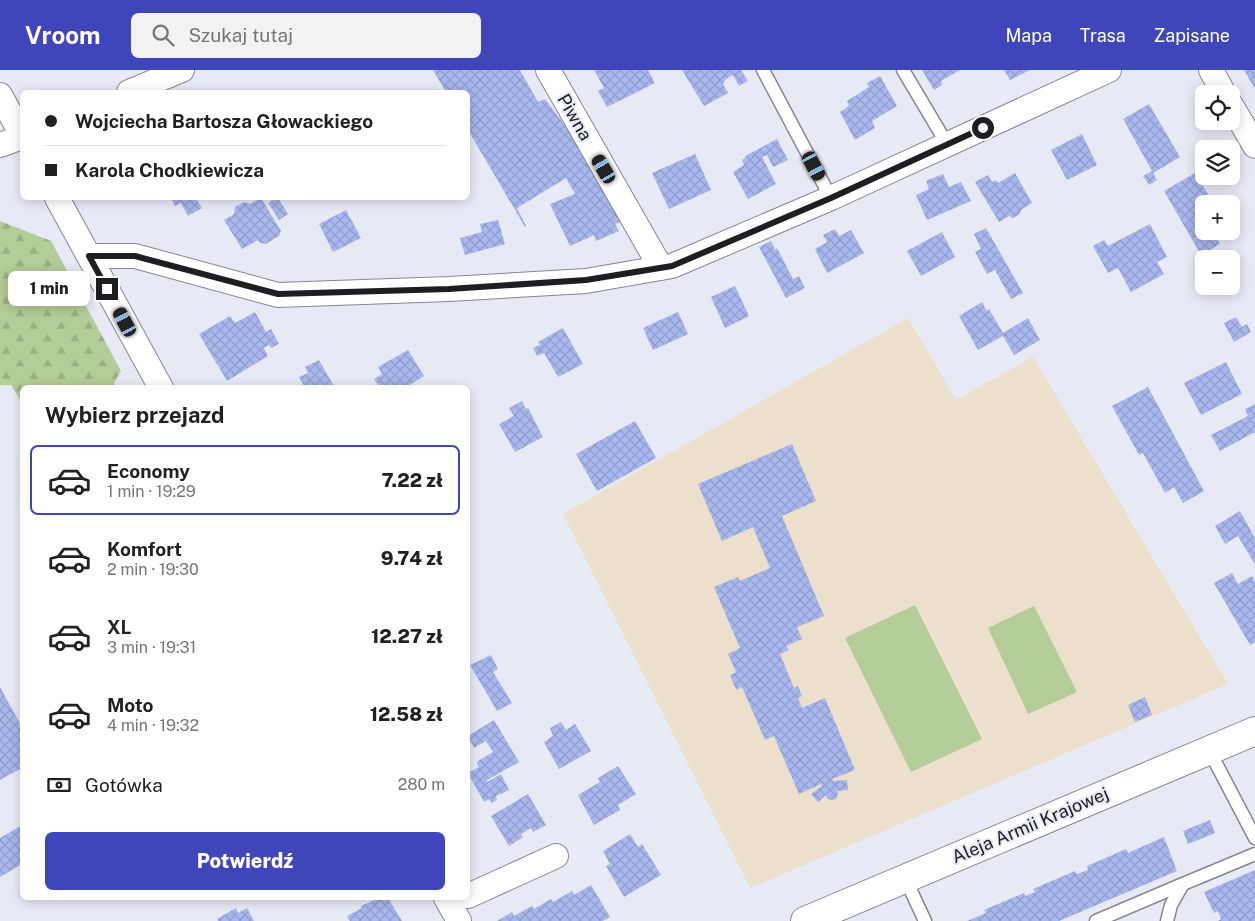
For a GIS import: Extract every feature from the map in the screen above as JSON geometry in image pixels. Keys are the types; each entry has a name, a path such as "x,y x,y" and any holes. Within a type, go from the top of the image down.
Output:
{"street":[{"path":"134,90 182,70"},
{"name":"Piwna","path":"548,70 661,268"},
{"path":"89,256 135,256 278,294 449,289 586,280 672,266 831,198 1108,70"},
{"path":"1211,70 1219,85"},
{"path":"0,95 20,132"},
{"path":"1240,120 1255,146"},
{"path":"0,145 20,137"},
{"path":"58,200 159,385"},
{"name":"Aleja Armii Krajowej","path":"805,921 1255,730"},
{"path":"470,897 556,856"}],"lane":[{"path":"763,70 831,198"},
{"path":"903,70 947,144"},
{"path":"1209,750 1255,838"},
{"path":"1096,921 1255,854"},
{"path":"906,878 925,921"},
{"path":"1167,921 1171,905 1183,884"}],"shaded area":[{"path":"908,318 956,400 1033,357 1228,684 750,888 563,514"}],"green space":[{"path":"0,221 51,241 121,371 114,383 115,385 20,385 20,400 11,385 0,385"},
{"path":"915,605 982,739 911,772 845,638"},
{"path":"1034,606 1077,692 1028,714 988,628"}],"building":[{"path":"433,70 520,70 538,102 545,99 572,135 622,221 615,224 619,231 596,241 594,235 570,246 550,204 575,194 566,178 517,208 525,227 470,133 470,90 445,90"},
{"path":"594,70 648,70 655,83 607,107 598,91 604,88"},
{"path":"682,70 741,70 748,81 739,86 733,75 726,79 723,84 728,93 704,106"},
{"path":"922,70 960,70 941,81 942,85 934,90"},
{"path":"1004,70 1030,70 1010,80"},
{"path":"1244,70 1255,70 1255,89"},
{"path":"880,76 897,106 872,121 875,128 855,140 840,112 849,106 847,101 869,87 867,83"},
{"path":"1149,104 1180,157 1153,173 1157,180 1149,185 1143,176 1152,171 1123,119"},
{"path":"1082,134 1097,165 1067,180 1051,150"},
{"path":"777,139 788,160 773,167 767,155 762,157 776,184 748,199 733,172 744,165 742,160 745,156"},
{"path":"695,154 711,190 669,209 652,173"},
{"path":"1015,173 1032,203 1021,210 1020,214 1013,218 1009,216 999,222 975,182 988,175 992,182 996,180 998,183"},
{"path":"1195,173 1195,185 1202,185 1208,194 1195,195 1195,240 1218,240 1220,244 1210,250 1198,250 1164,191"},
{"path":"943,174 949,187 961,182 971,201 927,220 916,195 929,189 926,181"},
{"path":"172,200 197,200 202,208 188,216 181,203 175,206"},
{"path":"257,200 262,200 281,231 279,236 266,244 260,243 258,240 242,249 224,220 234,214 235,207 244,202 250,204"},
{"path":"273,200 279,200 288,214 279,220 268,203"},
{"path":"346,210 361,238 333,252 319,224"},
{"path":"498,220 505,244 465,255 460,238 482,232 480,224"},
{"path":"1150,224 1167,257 1157,262 1164,274 1131,292 1118,268 1108,273 1093,246 1104,240 1108,246"},
{"path":"986,228 1023,293 1011,299 995,270 987,274 975,252 981,249 974,234"},
{"path":"835,229 839,236 851,230 864,253 827,273 815,249 827,242 823,235"},
{"path":"942,232 955,257 921,276 907,251"},
{"path":"771,241 775,250 777,248 793,279 799,276 805,288 786,298 759,247"},
{"path":"735,286 749,316 725,328 711,297"},
{"path":"982,302 987,311 989,309 1003,333 1028,318 1040,340 1014,355 1003,336 978,350 959,316"},
{"path":"255,312 266,332 271,329 279,344 271,348 269,345 264,348 268,356 227,381 199,334 230,316 235,323"},
{"path":"678,312 688,334 653,350 643,328"},
{"path":"1236,317 1242,327 1247,324 1251,332 1234,342 1224,323"},
{"path":"563,328 583,364 558,377 544,353 537,356 533,348 540,345 538,342"},
{"path":"408,350 424,376 410,385 378,385 374,379 382,374 378,367"},
{"path":"319,360 333,385 303,385 299,377 308,373 305,367"},
{"path":"1226,362 1242,394 1201,415 1184,383"},
{"path":"1148,387 1204,491 1183,503 1174,487 1165,493 1143,453 1139,455 1112,406"},
{"path":"522,401 526,409 528,408 543,437 515,452 499,424 514,416 509,408"},
{"path":"1255,404 1255,432 1220,451 1211,435 1248,416 1245,409"},
{"path":"635,421 656,458 597,491 576,454"},
{"path":"792,444 816,501 782,516 824,616 797,627 802,639 786,646 789,650 780,654 794,688 798,686 802,696 798,698 802,708 825,698 855,770 832,779 833,781 847,780 848,790 837,791 836,799 828,799 826,795 818,802 811,794 822,786 821,784 799,794 774,736 765,740 742,687 736,690 730,675 736,672 728,654 740,648 714,587 738,577 740,581 770,568 753,527 722,541 698,484"},
{"path":"1240,511 1255,538 1255,565 1238,536 1225,544 1215,526"},
{"path":"1232,573 1238,584 1252,576 1255,581 1255,642 1250,645 1214,583"},
{"path":"491,655 498,669 493,672 512,703 497,711 470,665"},
{"path":"0,687 20,723 20,769 0,780"},
{"path":"1145,697 1152,715 1135,722 1128,705"},
{"path":"494,720 519,762 487,780 487,782 501,774 509,790 496,796 497,800 491,803 490,799 484,802 470,777 470,772 479,767 478,761 493,752 486,741 474,748 470,740 470,735"},
{"path":"561,722 566,730 575,724 591,751 559,769 544,742 553,736 550,728"},
{"path":"618,766 636,794 618,805 620,810 594,825 578,795 600,782 598,778"},
{"path":"528,794 546,825 533,832 531,828 521,834 523,837 509,846 491,816"},
{"path":"1210,820 1215,833 1188,844 1183,831"},
{"path":"20,826 20,865 0,877 0,838"},
{"path":"630,834 638,847 642,844 661,875 624,897 606,866 610,864 603,851"},
{"path":"1164,837 1177,871 1059,921 967,921 986,913 984,910 1024,893 1025,896 1035,892 1033,889 1075,871 1077,874 1088,870 1087,866 1126,849 1128,853"},
{"path":"1255,870 1255,921 1218,921 1221,919 1218,911 1214,913 1204,892"},
{"path":"591,885 610,917 603,921 497,921 512,912 514,916 532,906 534,909 551,899 553,902 572,891 574,895"},
{"path":"375,900 389,900 402,921 350,921 347,916 362,908 361,906"},
{"path":"236,908 238,913 247,908 254,921 218,921 217,919"}],"route":[{"path":"107,289 89,256 135,256 278,294 449,289 586,280 672,266 831,198 983,128"}]}
